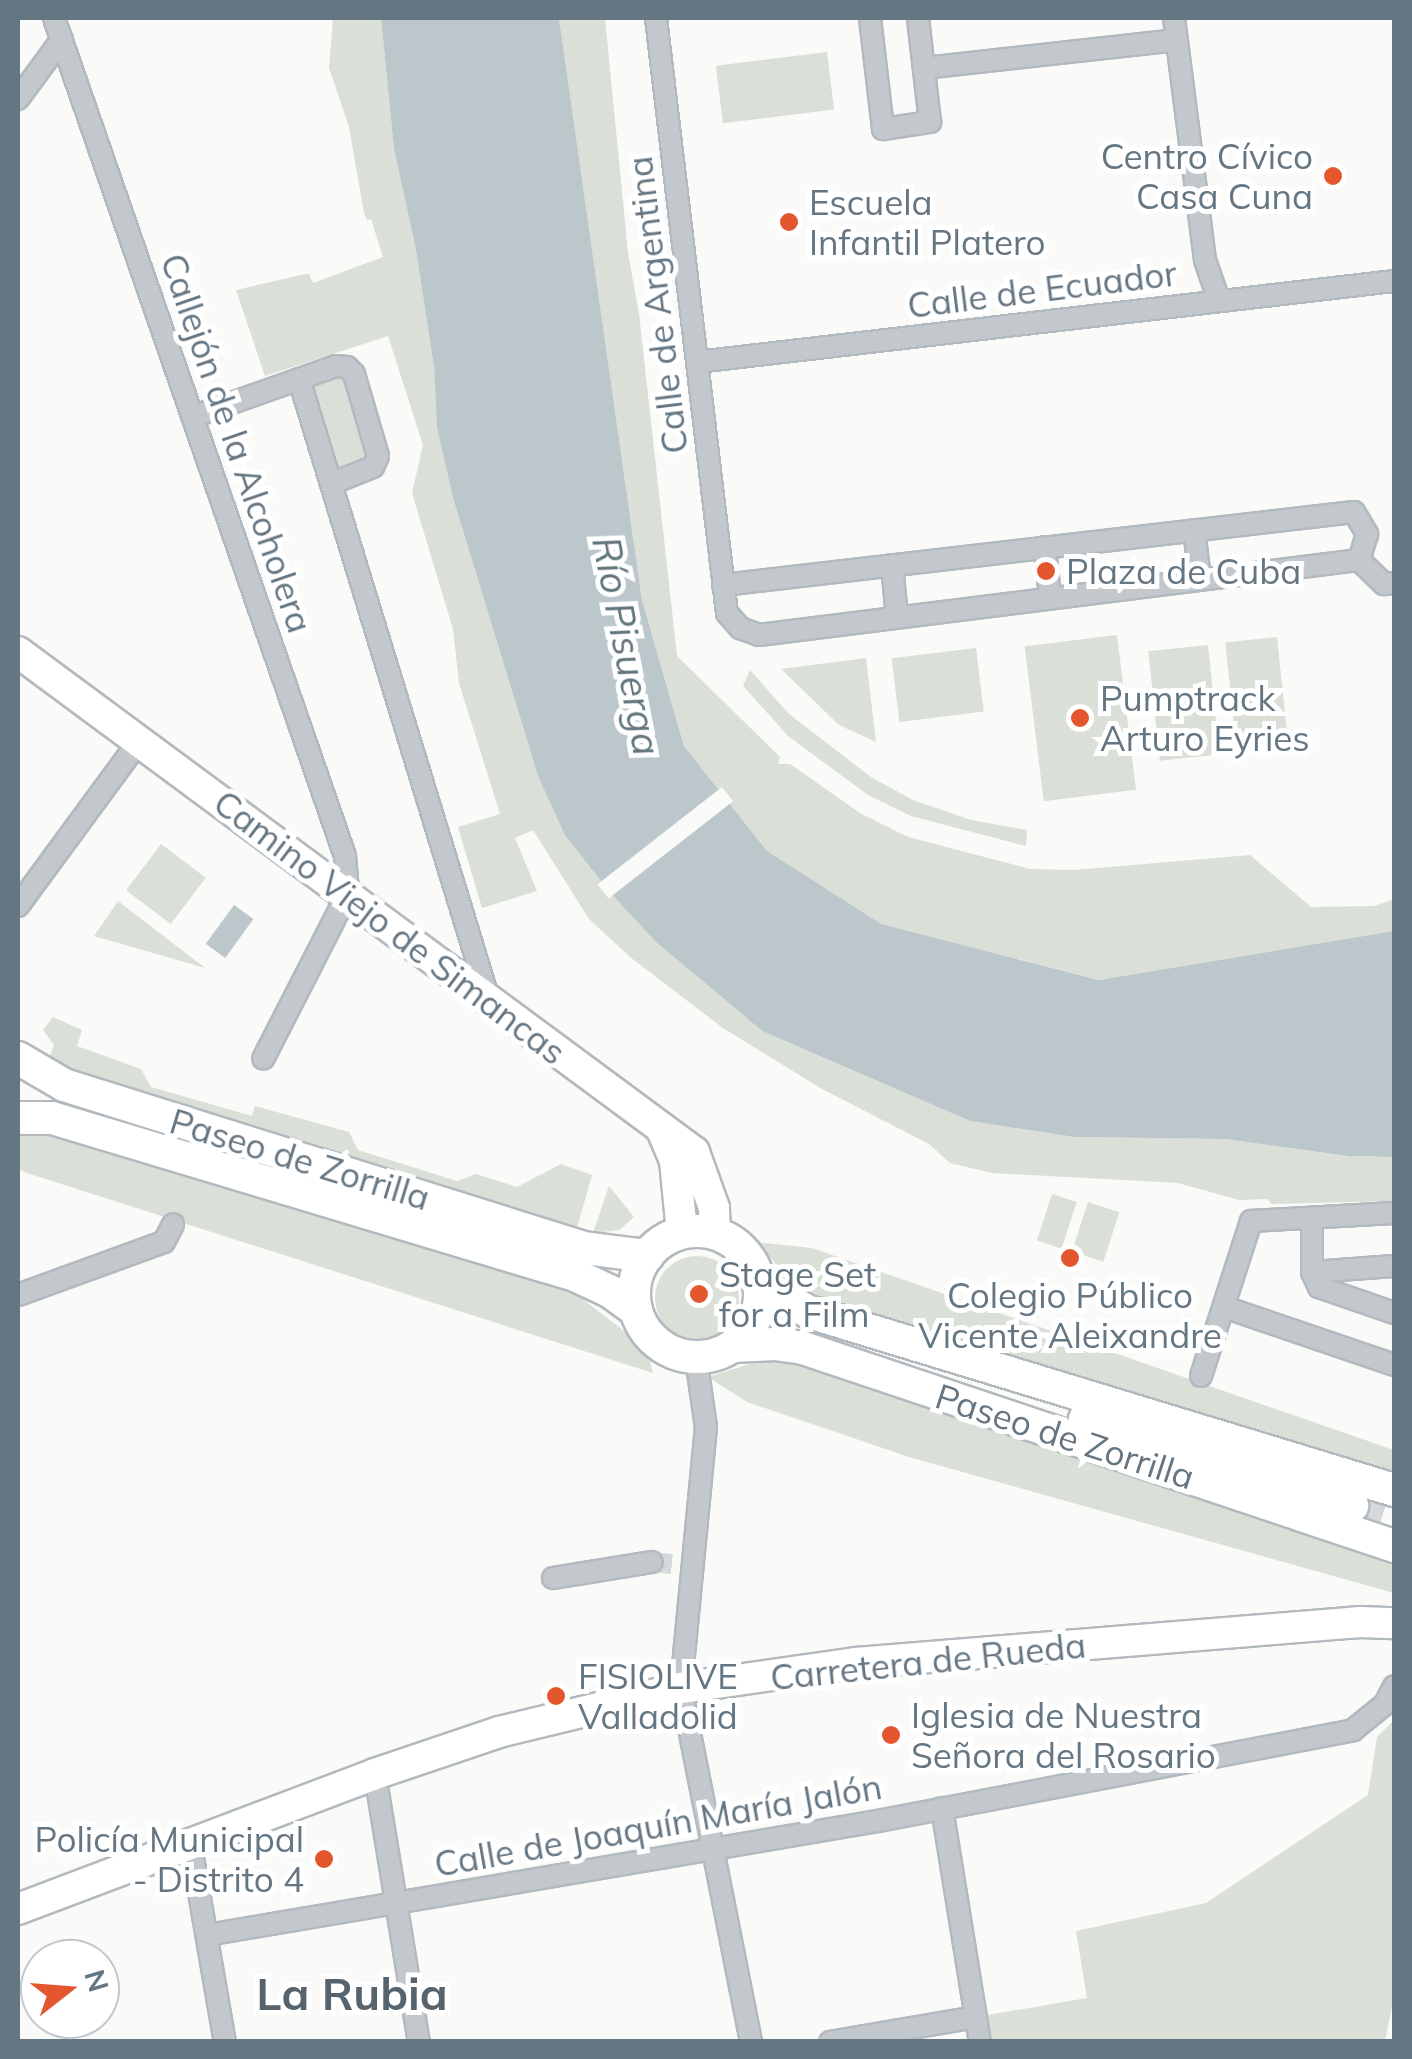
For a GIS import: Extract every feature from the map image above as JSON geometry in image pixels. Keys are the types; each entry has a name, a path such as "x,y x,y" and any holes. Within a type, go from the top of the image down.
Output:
{"main road":[{"name":"Paseo de Zorrilla","path":"18,1058 64,1084 584,1248 647,1256"},
{"name":"Paseo de Zorrilla","path":"18,1118 52,1118 575,1276 611,1292 636,1310 656,1343 696,1358 733,1346 775,1344 803,1348 1394,1546"},
{"path":"636,1310 634,1284 647,1256 667,1237 682,1232 716,1232"},
{"name":"Paseo de Zorrilla","path":"716,1232 746,1255 759,1285 788,1304 1394,1490"},
{"path":"733,1346 757,1314 759,1285"},
{"path":"788,1304 819,1326 989,1387 1352,1506"}],"street":[{"name":"Callejón de la Alcoholera","path":"54,18 195,416 344,856 348,893"},
{"name":"Calle de Argentina","path":"656,18 723,585"},
{"path":"870,18 883,129 930,122 918,18"},
{"path":"1174,18 1204,260 1219,301"},
{"path":"18,99 62,39"},
{"path":"924,68 1176,40"},
{"name":"Calle de Ecuador","path":"697,362 1394,281"},
{"path":"195,416 342,365 351,370 376,441 373,467 332,484"},
{"path":"299,379 489,1000"},
{"path":"1358,560 1367,534 1354,512 723,585 727,613 733,622 759,635 1358,560 1384,584 1394,582"},
{"path":"1194,530 1200,578"},
{"path":"1045,547 1050,597"},
{"path":"892,565 897,617"},
{"name":"Camino Viejo de Simancas","path":"18,652 694,1152 714,1208 716,1232"},
{"path":"18,906 138,742"},
{"path":"262,1059 348,893"},
{"path":"662,1130 675,1161 682,1232"},
{"path":"1200,1376 1251,1221 1394,1213"},
{"path":"1312,1218 1312,1272 1319,1287 1394,1313"},
{"path":"18,1295 164,1242 173,1224"},
{"path":"1312,1272 1394,1266"},
{"path":"1224,1307 1394,1365"},
{"path":"696,1358 706,1427 672,1564 682,1688 751,2042"},
{"path":"554,1578 672,1564"},
{"name":"Carretera de Rueda","path":"18,1909 374,1774 499,1732 682,1688 856,1663 1360,1622 1394,1623"},
{"name":"Calle de Joaquín María Jalón","path":"207,1935 942,1808 1353,1730 1384,1704 1394,1686"},
{"path":"374,1774 419,2042"},
{"path":"942,1808 980,2042"},
{"path":"191,1846 224,2042"},
{"path":"830,2042 976,2016"}],"shaded area":[{"path":"333,18 381,18 394,149 416,250 434,367 437,428 453,498 538,776 610,891 655,941 762,1031 970,1121 1074,1137 1225,1139 1348,1156 1394,1157 1394,1201 1272,1204 1267,1199 1239,1200 1178,1183 992,1173 950,1163 929,1144 822,1089 723,1028 630,957 589,919 533,830 515,838 537,891 482,908 458,827 500,814 459,683 453,629 412,493 423,445 388,336 265,376 236,290 309,274 313,283 383,257 371,219 367,220 364,213 349,127 329,68"},
{"path":"559,18 605,18 628,253 639,314 677,656 780,757 778,764 790,764 860,813 908,837 1030,869 1074,870 1250,855 1311,907 1375,906 1394,899 1394,931 1100,980 880,924 767,851 684,746 642,600"},
{"path":"827,52 834,110 723,123 716,66"},
{"path":"340,375 347,378 370,453 365,460 343,469 337,467 311,390 314,382"},
{"name":"Pumptrack Arturo Eyries","path":"1117,635 1136,790 1044,801 1025,646"},
{"path":"1277,637 1288,743 1236,749 1225,642"},
{"path":"1208,645 1219,754 1160,761 1148,651"},
{"path":"976,648 984,712 899,722 892,658"},
{"path":"866,658 876,742 839,725 781,669"},
{"path":"750,670 789,714 871,777 913,800 971,820 1027,830 1026,846 911,816 868,795 788,736 743,686"},
{"path":"161,844 206,878 171,924 126,890"},
{"path":"118,901 205,968 94,936"},
{"path":"53,1017 82,1030 77,1046 141,1069 151,1087 252,1116 255,1106 349,1132 358,1150 457,1181 476,1174 517,1187 561,1164 592,1175 577,1228 74,1072 49,1058 54,1045 43,1030"},
{"path":"33,1129 576,1294 628,1334 648,1355 653,1373 27,1173 18,1169 18,1130"},
{"path":"609,1186 634,1217 619,1230 593,1233"},
{"path":"1052,1194 1077,1202 1062,1249 1037,1241"},
{"path":"1088,1202 1119,1212 1103,1262 1072,1251"},
{"path":"756,1242 812,1248 1394,1450 1394,1481 825,1300 788,1277"},
{"path":"697,1256 713,1259 727,1268 736,1282 736,1314 727,1328 713,1337 697,1340 681,1337 667,1328 658,1314 655,1298 658,1282 667,1268 681,1259"},
{"path":"772,1357 1394,1561 1394,1593 909,1457 747,1402 708,1377"},
{"path":"1394,1720 1394,1997 1385,2041 982,2041 976,2017 1087,1998 1076,1931 1206,1903 1368,1795 1377,1737"}],"water":[{"name":"Río Pisuerga","path":"381,18 559,18 642,600 684,746 767,851 881,924 1099,980 1394,931 1394,1157 1348,1156 1225,1139 1074,1137 970,1121 762,1031 655,941 609,891 565,835 538,776 453,498 437,428 434,367 416,250 394,149"},
{"path":"234,905 253,919 225,958 206,944"}],"pier":[{"path":"722,787 733,801 609,898 597,884"}],"tunnel":[{"path":"1352,1506 1394,1519"},
{"path":"652,1562 672,1564"}],"place":[{"name":"Centro Cívico Casa Cuna","path":"1333,176"},
{"name":"Escuela Infantil Platero","path":"789,222"},
{"name":"Plaza de Cuba","path":"1046,571"},
{"name":"Pumptrack Arturo Eyries","path":"1080,718"},
{"name":"Colegio Público Vicente Aleixandre","path":"1070,1258"},
{"name":"Stage Set for a Film","path":"699,1294"},
{"name":"FISIOLIVE Valladolid","path":"556,1696"},
{"name":"Iglesia de Nuestra Señora del Rosario","path":"891,1735"},
{"name":"Policía Municipal - Distrito 4","path":"324,1859"}],"district":[{"name":"La Rubia","path":"352,1994"}]}
